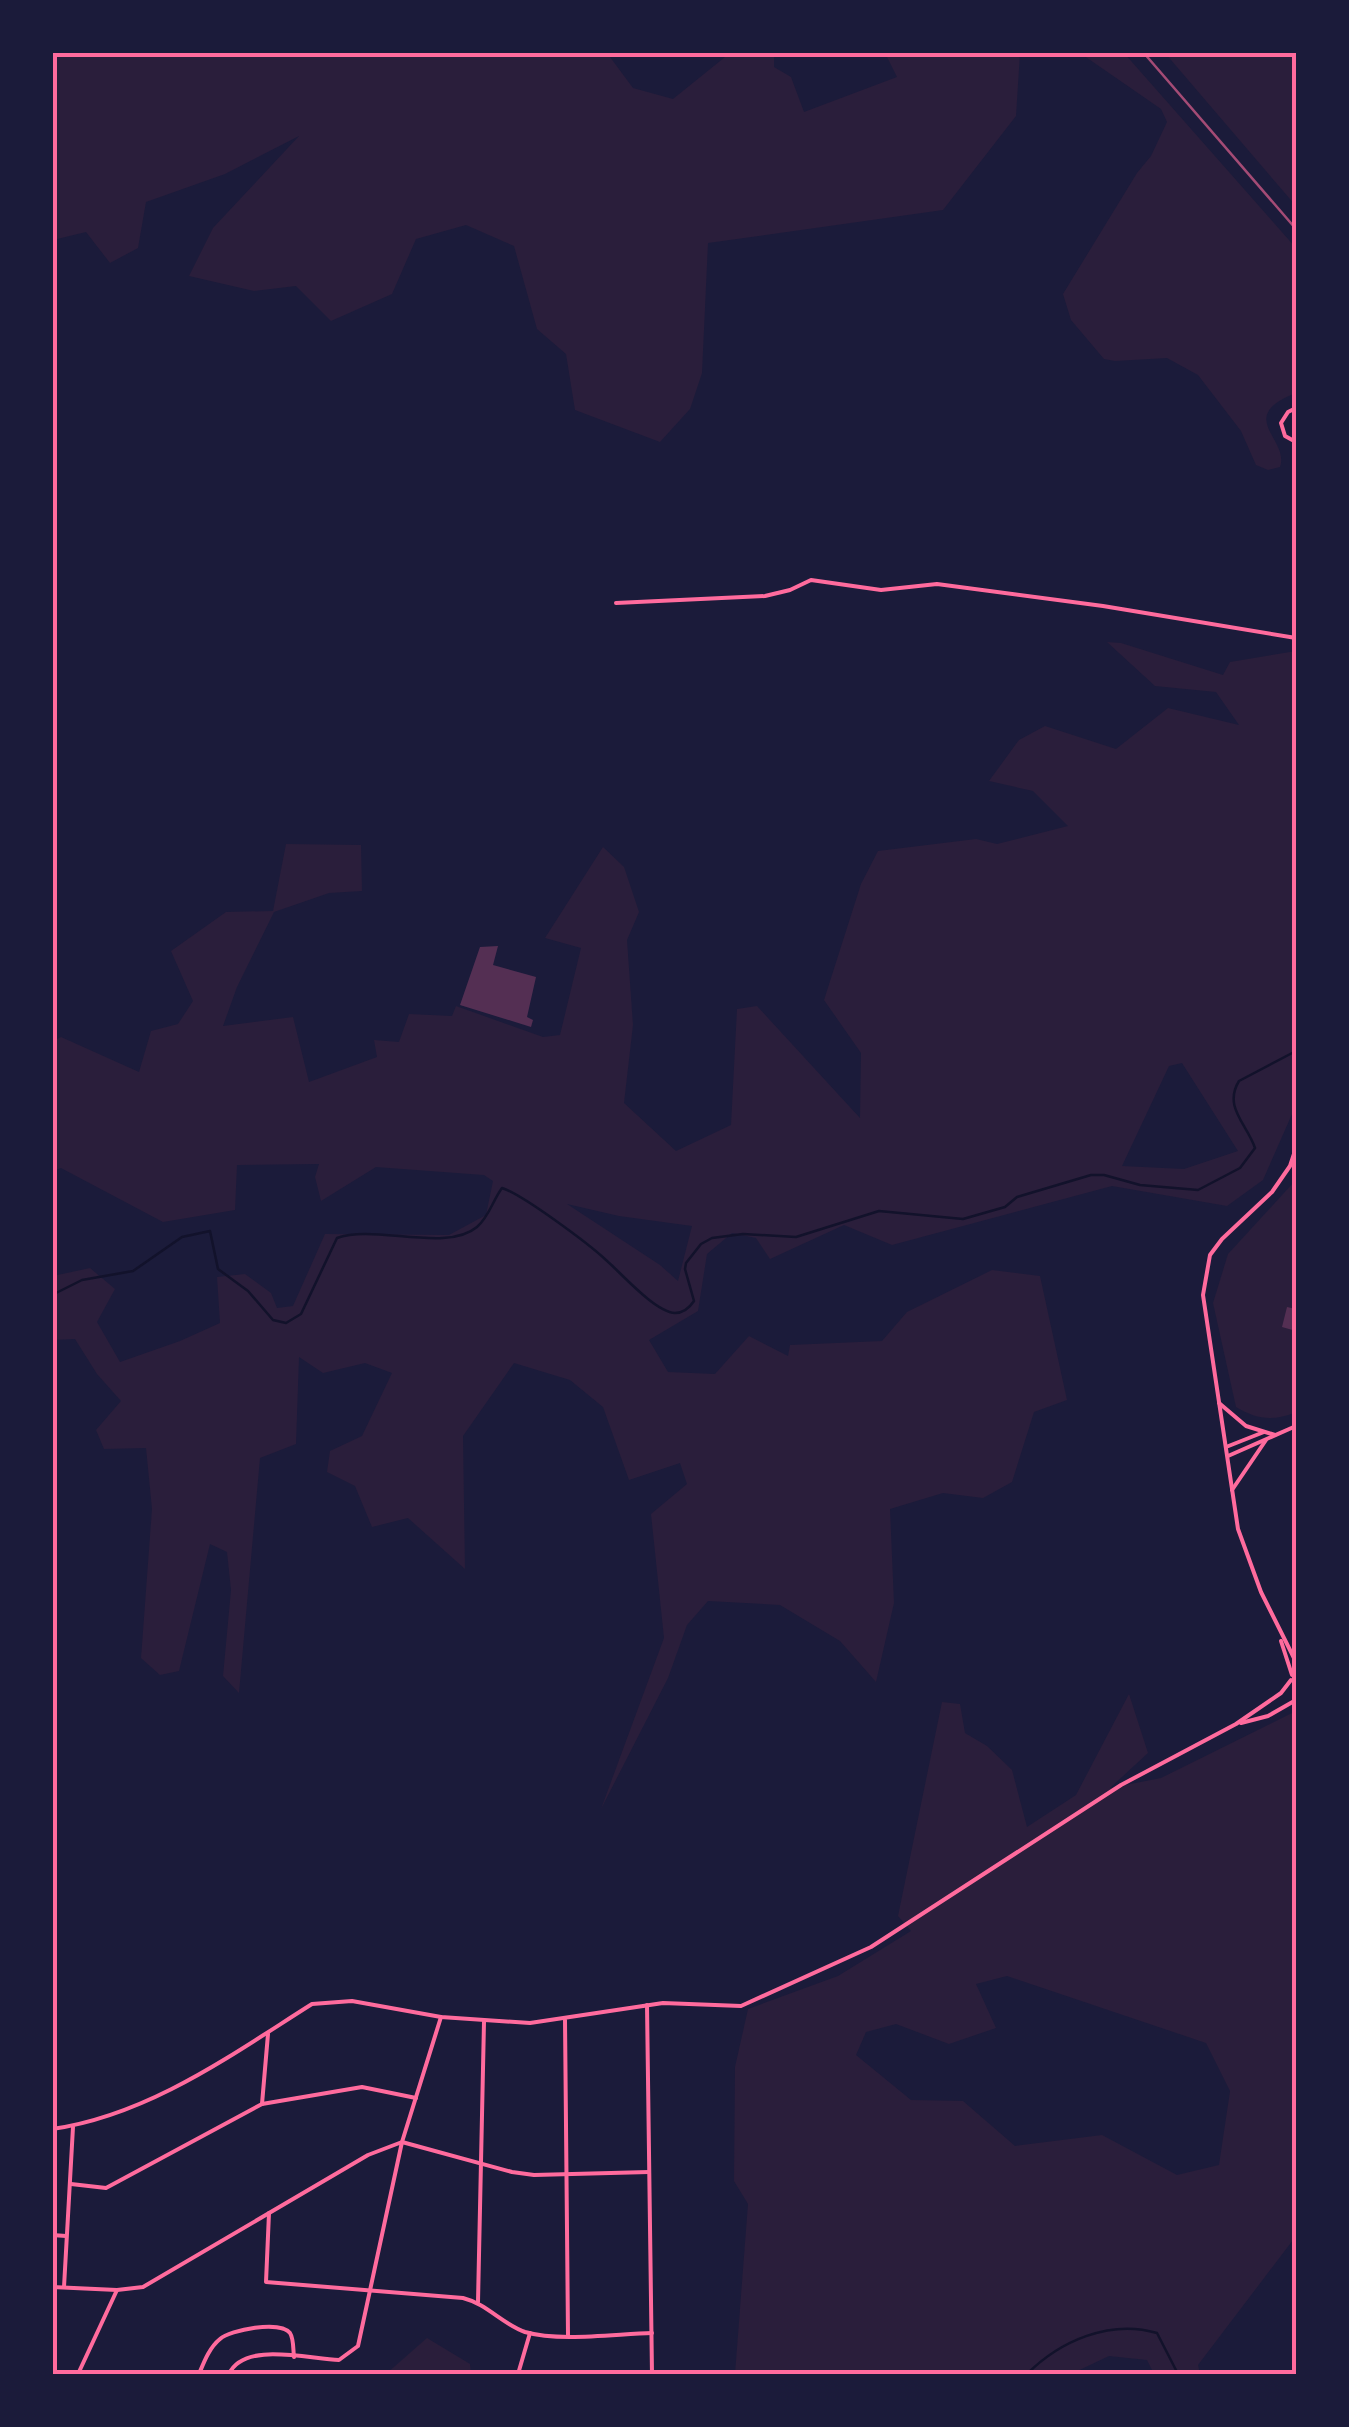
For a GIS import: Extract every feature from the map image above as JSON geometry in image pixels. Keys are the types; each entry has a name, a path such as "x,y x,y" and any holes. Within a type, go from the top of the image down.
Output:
{"street":[{"path":"1296,408 1284,415 1281,429 1284,436 1296,442"},
{"path":"616,603 766,596 812,580 881,590 938,584 1296,638"},
{"path":"1296,1148 1290,1166 1272,1192 1222,1238 1204,1273 1204,1319 1238,1529 1248,1564 1296,1662"},
{"path":"1218,1402 1246,1426 1274,1435"},
{"path":"1228,1456 1296,1426"},
{"path":"1226,1447 1264,1432"},
{"path":"1232,1490 1266,1439"},
{"path":"1278,1632 1296,1688"},
{"path":"52,2128 127,2110 224,2060 312,2004 352,2001 441,2016 530,2023 647,2005 741,2006 871,1947 1121,1785 1236,1724 1281,1693 1296,1669"},
{"path":"1236,1724 1268,1716 1296,1700"},
{"path":"647,2005 652,2374"},
{"path":"229,2374 243,2358 256,2354 339,2360 358,2346 402,2142 441,2016"},
{"path":"564,2018 568,2335"},
{"path":"478,2302 484,2021"},
{"path":"262,2104 269,2031"},
{"path":"70,2184 106,2188 262,2104 362,2087 416,2098"},
{"path":"64,2287 73,2126"},
{"path":"52,2287 144,2287 368,2155 402,2142 512,2172 566,2176 648,2172"},
{"path":"269,2213 266,2282 478,2302 530,2333 652,2333"},
{"path":"52,2235 66,2236"},
{"path":"78,2374 117,2290"},
{"path":"198,2374 211,2348 223,2335 238,2331 278,2326 286,2329 292,2335 294,2357"},
{"path":"518,2374 530,2333"}],"shaded area":[{"path":"52,53 607,53 633,88 673,99 730,53 774,53 774,67 791,77 804,112 897,77 885,53 1020,53 1016,116 943,210 708,243 702,373 690,409 660,442 575,410 566,354 537,329 514,246 466,225 416,239 392,294 331,321 296,286 254,291 189,276 213,228 299,136 225,174 146,202 138,248 110,263 86,232 53,240"},
{"path":"1080,53 1124,53 1296,248 1296,393 1278,402 1266,420 1281,457 1280,467 1268,470 1256,465 1241,431 1198,375 1167,358 1104,359 1071,320 1063,294 1151,156 1167,122 1161,109"},
{"path":"1165,53 1296,53 1296,206"},
{"path":"1107,642 1223,675 1230,662 1296,651 1296,1105 1263,1180 1227,1206 1112,1186 892,1245 844,1225 770,1259 756,1238 732,1233 707,1254 698,1311 649,1340 668,1372 715,1374 749,1336 788,1356 790,1345 882,1341 907,1312 992,1270 1040,1276 1067,1400 1034,1412 1012,1482 983,1498 943,1493 890,1509 894,1603 876,1682 840,1641 780,1605 708,1601 687,1625 668,1678 601,1809 664,1638 651,1514 687,1484 680,1463 629,1480 603,1407 570,1380 514,1363 463,1436 465,1569 408,1518 372,1527 355,1486 327,1472 330,1451 362,1436 392,1373 365,1363 323,1373 299,1357 296,1444 260,1458 239,1693 223,1676 231,1590 227,1552 210,1544 179,1671 160,1675 141,1658 152,1509 146,1448 104,1449 96,1430 121,1401 97,1374 75,1339 53,1340 53,1276 90,1268 115,1289 97,1322 120,1362 220,1323 217,1277 245,1274 271,1293 277,1308 293,1306 325,1234 449,1235 486,1215 493,1181 484,1175 376,1167 321,1201 315,1177 319,1164 237,1165 235,1210 163,1222 61,1168 53,1171 53,1041 61,1037 139,1072 151,1031 178,1024 193,1001 171,951 226,912 273,911 286,844 361,845 362,891 329,893 274,912 237,987 223,1026 293,1017 309,1082 377,1057 374,1040 399,1042 409,1014 452,1016 456,1006 543,1037 560,1035 581,948 545,938 603,847 624,867 639,912 627,940 633,1025 624,1103 676,1151 731,1125 737,1009 757,1006 860,1118 861,1053 824,1000 861,884 878,851 976,839 997,844 1068,826 1033,791 989,781 1019,740 1045,726 1116,749 1168,708 1239,725 1216,692 1155,686","holes":["1182,1063 1238,1151 1184,1169 1122,1166 1169,1066","567,1204 692,1226 678,1281 660,1265"]},
{"path":"1294,1182 1296,1412 1265,1418 1236,1407 1213,1303 1228,1254"},
{"path":"1129,1694 1148,1753 1110,1788 1161,1778 1296,1711 1296,2236 1198,2365 1200,2374 1154,2374 1147,2360 1109,2356 1071,2374 735,2374 748,2204 734,2181 735,2067 748,2009 838,1976 911,1931 898,1916 942,1702 960,1704 965,1733 987,1746 1012,1770 1027,1827 1076,1795","holes":["1007,1976 1206,2043 1230,2091 1219,2165 1177,2175 1102,2135 1015,2146 963,2101 911,2100 856,2055 866,2032 896,2024 949,2044 996,2028 976,1984"]},
{"path":"427,2338 470,2364 471,2374 386,2374"}],"building":[{"path":"498,946 493,965 536,977 527,1017 533,1020 531,1027 460,1005 480,947"},
{"path":"1287,1307 1296,1309 1296,1331 1282,1327"}],"waterway":[{"path":"52,1295 82,1280 133,1271 182,1237 210,1231 218,1269 248,1291 273,1320 286,1323 301,1314 337,1238 370,1234 447,1238 464,1234 481,1223 502,1188 571,1232 658,1306 678,1313 694,1301 686,1263 701,1244 712,1238 743,1234 796,1237 879,1211 963,1219 1005,1207 1017,1197 1091,1175 1140,1185 1198,1190 1240,1168 1255,1148 1235,1107 1239,1081 1296,1051"},
{"path":"1027,2374 1070,2343 1122,2329 1157,2333 1178,2374"}],"railway":[{"path":"1143,52 1296,229"}]}
